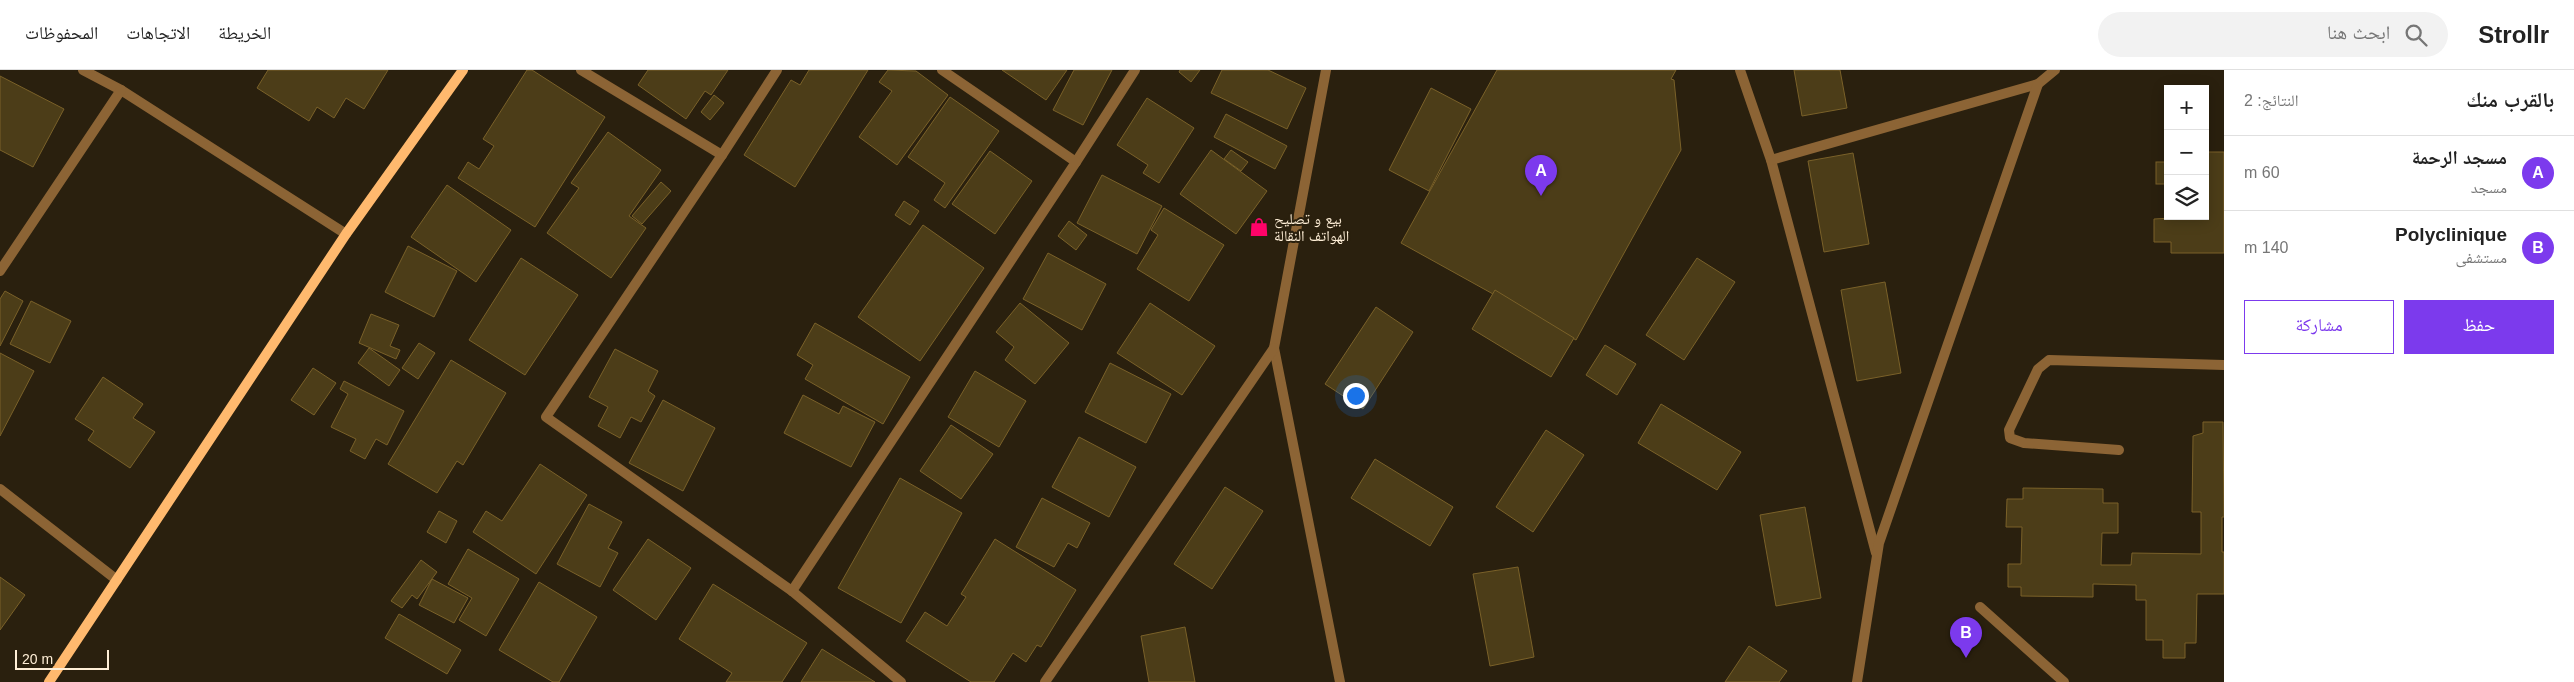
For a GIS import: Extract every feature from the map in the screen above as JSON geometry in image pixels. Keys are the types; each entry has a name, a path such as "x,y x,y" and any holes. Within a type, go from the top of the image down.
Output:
{"main road":[{"path":"49,682 346,234 463,70"}],"street":[{"path":"83,70 121,90 346,234"},
{"path":"581,70 722,155"},
{"path":"777,70 546,417 792,591 901,682"},
{"path":"942,70 1076,162"},
{"path":"792,591 1135,70"},
{"path":"1326,70 1274,348 1340,682"},
{"path":"1740,70 1772,160 1877,556"},
{"path":"1772,160 2038,84 2055,70"},
{"path":"1857,682 1879,543 2038,84"},
{"path":"0,271 121,90"},
{"path":"1045,682 1274,348"},
{"path":"2119,450 2024,443 2010,438 2008,430 2038,369 2049,360 2224,366"},
{"path":"0,488 117,580"},
{"path":"1980,607 2064,682"}],"building":[{"path":"268,70 388,70 364,109 346,98 334,118 317,107 309,121 257,88"},
{"path":"527,70 532,70 605,117 535,227 458,178 468,162 479,169 494,146 483,139"},
{"path":"648,70 728,70 711,95 705,91 686,119 638,85"},
{"path":"809,70 868,70 795,187 744,155 791,80 800,85"},
{"path":"888,70 916,71 948,95 897,165 859,137 892,91 879,82"},
{"path":"1002,70 1067,70 1046,100"},
{"path":"1074,70 1112,70 1083,125 1053,110"},
{"path":"1180,70 1200,70 1191,82 1179,72"},
{"path":"1222,70 1268,70 1306,88 1287,129 1211,93"},
{"path":"1497,70 1676,70 1671,79 1674,80 1681,150 1576,340 1401,243"},
{"path":"1794,70 1840,70 1847,108 1802,116"},
{"path":"0,76 64,109 33,167 0,150"},
{"path":"1431,88 1471,109 1429,191 1389,170"},
{"path":"714,95 724,103 710,120 701,112"},
{"path":"950,97 999,131 945,208 934,200 945,183 908,157"},
{"path":"1147,98 1194,128 1159,183 1143,173 1148,165 1117,145"},
{"path":"1226,114 1287,146 1275,169 1214,137"},
{"path":"608,132 661,170 629,216 646,228 611,278 547,233 579,188 571,183"},
{"path":"1211,150 1267,191 1236,234 1180,194"},
{"path":"1231,150 1248,162 1241,171 1224,159"},
{"path":"990,151 1032,181 995,234 952,204"},
{"path":"2209,152 2224,152 2224,253 2171,253 2171,242 2154,242 2154,219 2209,220"},
{"path":"1853,153 1869,244 1824,252 1808,161"},
{"path":"2156,162 2164,162 2164,184 2156,184"},
{"path":"1102,175 1162,206 1137,254 1077,223"},
{"path":"661,182 671,191 642,224 632,216"},
{"path":"447,185 511,230 476,282 411,237"},
{"path":"904,201 919,211 910,225 895,215"},
{"path":"1164,208 1224,245 1189,301 1137,269 1158,235 1151,230"},
{"path":"1069,221 1087,235 1076,250 1058,236"},
{"path":"923,225 984,268 920,361 858,317"},
{"path":"408,246 457,271 434,317 385,292"},
{"path":"1048,253 1106,284 1082,330 1023,299"},
{"path":"521,258 578,295 525,375 469,340"},
{"path":"1697,258 1735,282 1684,360 1646,335"},
{"path":"1885,282 1901,373 1857,381 1841,290"},
{"path":"1495,290 1574,338 1551,377 1472,329"},
{"path":"5,291 23,301 0,346 0,299"},
{"path":"31,301 71,321 50,363 10,344"},
{"path":"1020,303 1069,343 1035,384 1005,360 1014,347 996,332"},
{"path":"1150,303 1215,346 1182,395 1117,353"},
{"path":"1376,307 1413,332 1363,409 1325,384"},
{"path":"371,314 399,325 390,346 400,350 396,359 359,343"},
{"path":"815,323 910,377 883,424 805,379 813,365 797,355"},
{"path":"419,343 435,353 418,379 402,368"},
{"path":"1605,345 1636,364 1617,395 1586,375"},
{"path":"369,348 400,370 389,386 358,363"},
{"path":"615,349 658,371 648,391 655,396 641,422 631,417 620,438 598,426 608,407 589,397"},
{"path":"0,353 34,371 0,436"},
{"path":"451,360 506,393 463,465 457,461 437,493 388,464"},
{"path":"1110,363 1171,394 1146,443 1085,412"},
{"path":"313,368 336,383 314,415 291,400"},
{"path":"975,371 1026,401 999,447 948,417"},
{"path":"103,377 143,404 133,418 155,432 130,468 88,440 94,431 75,419"},
{"path":"344,381 404,411 387,445 376,439 365,459 350,451 356,439 331,427 348,394 340,389"},
{"path":"803,395 839,414 843,406 875,422 851,467 784,433"},
{"path":"663,400 715,428 683,491 629,463"},
{"path":"1661,404 1741,452 1717,490 1638,443"},
{"path":"2203,422 2223,422 2224,517 2222,517 2222,552 2224,552 2224,594 2197,594 2196,643 2185,643 2185,658 2163,658 2163,640 2146,640 2146,600 2136,600 2136,585 2093,584 2093,597 2021,596 2021,587 2008,587 2008,564 2021,564 2022,527 2006,527 2007,499 2023,499 2023,488 2103,489 2103,503 2118,503 2118,533 2102,533 2101,565 2131,565 2132,553 2201,554 2201,512 2192,512 2193,436 2203,433"},
{"path":"951,425 993,454 961,499 920,471"},
{"path":"1546,430 1584,455 1533,532 1496,507"},
{"path":"1079,437 1136,467 1109,517 1052,487"},
{"path":"1375,459 1453,507 1430,546 1351,498"},
{"path":"540,464 587,495 536,574 473,532 486,511 502,521"},
{"path":"900,478 962,513 901,623 838,588"},
{"path":"1225,487 1263,511 1212,589 1174,564"},
{"path":"1042,498 1090,523 1077,548 1068,543 1054,567 1016,547"},
{"path":"589,504 622,522 608,548 618,553 600,587 557,564"},
{"path":"1805,507 1821,598 1776,606 1760,515"},
{"path":"439,511 457,521 446,543 427,532"},
{"path":"648,539 691,568 656,620 613,590"},
{"path":"995,539 1076,590 1041,647 1037,645 1026,662 1013,653 994,682 971,682 906,641 925,612 947,626 966,597 961,594"},
{"path":"468,549 519,579 486,636 459,620 472,598 448,584"},
{"path":"421,560 437,572 417,599 412,595 402,608 391,601"},
{"path":"1518,567 1534,657 1490,666 1473,574"},
{"path":"0,577 25,595 0,630"},
{"path":"432,579 468,598 454,623 419,605"},
{"path":"539,582 597,617 559,682 553,682 499,650"},
{"path":"713,584 807,643 782,682 726,682 732,673 679,639"},
{"path":"399,614 461,650 447,674 385,638"},
{"path":"1185,627 1195,682 1149,682 1141,636"},
{"path":"1749,646 1787,671 1779,682 1725,682"},
{"path":"822,649 875,682 801,682"}],"place":[{"name":"مسجد الرحمة","path":"1541,196"},
{"name":"بيع و تصليح الهواتف النقالة","path":"1259,227"},
{"name":"Polyclinique","path":"1966,658"}]}
